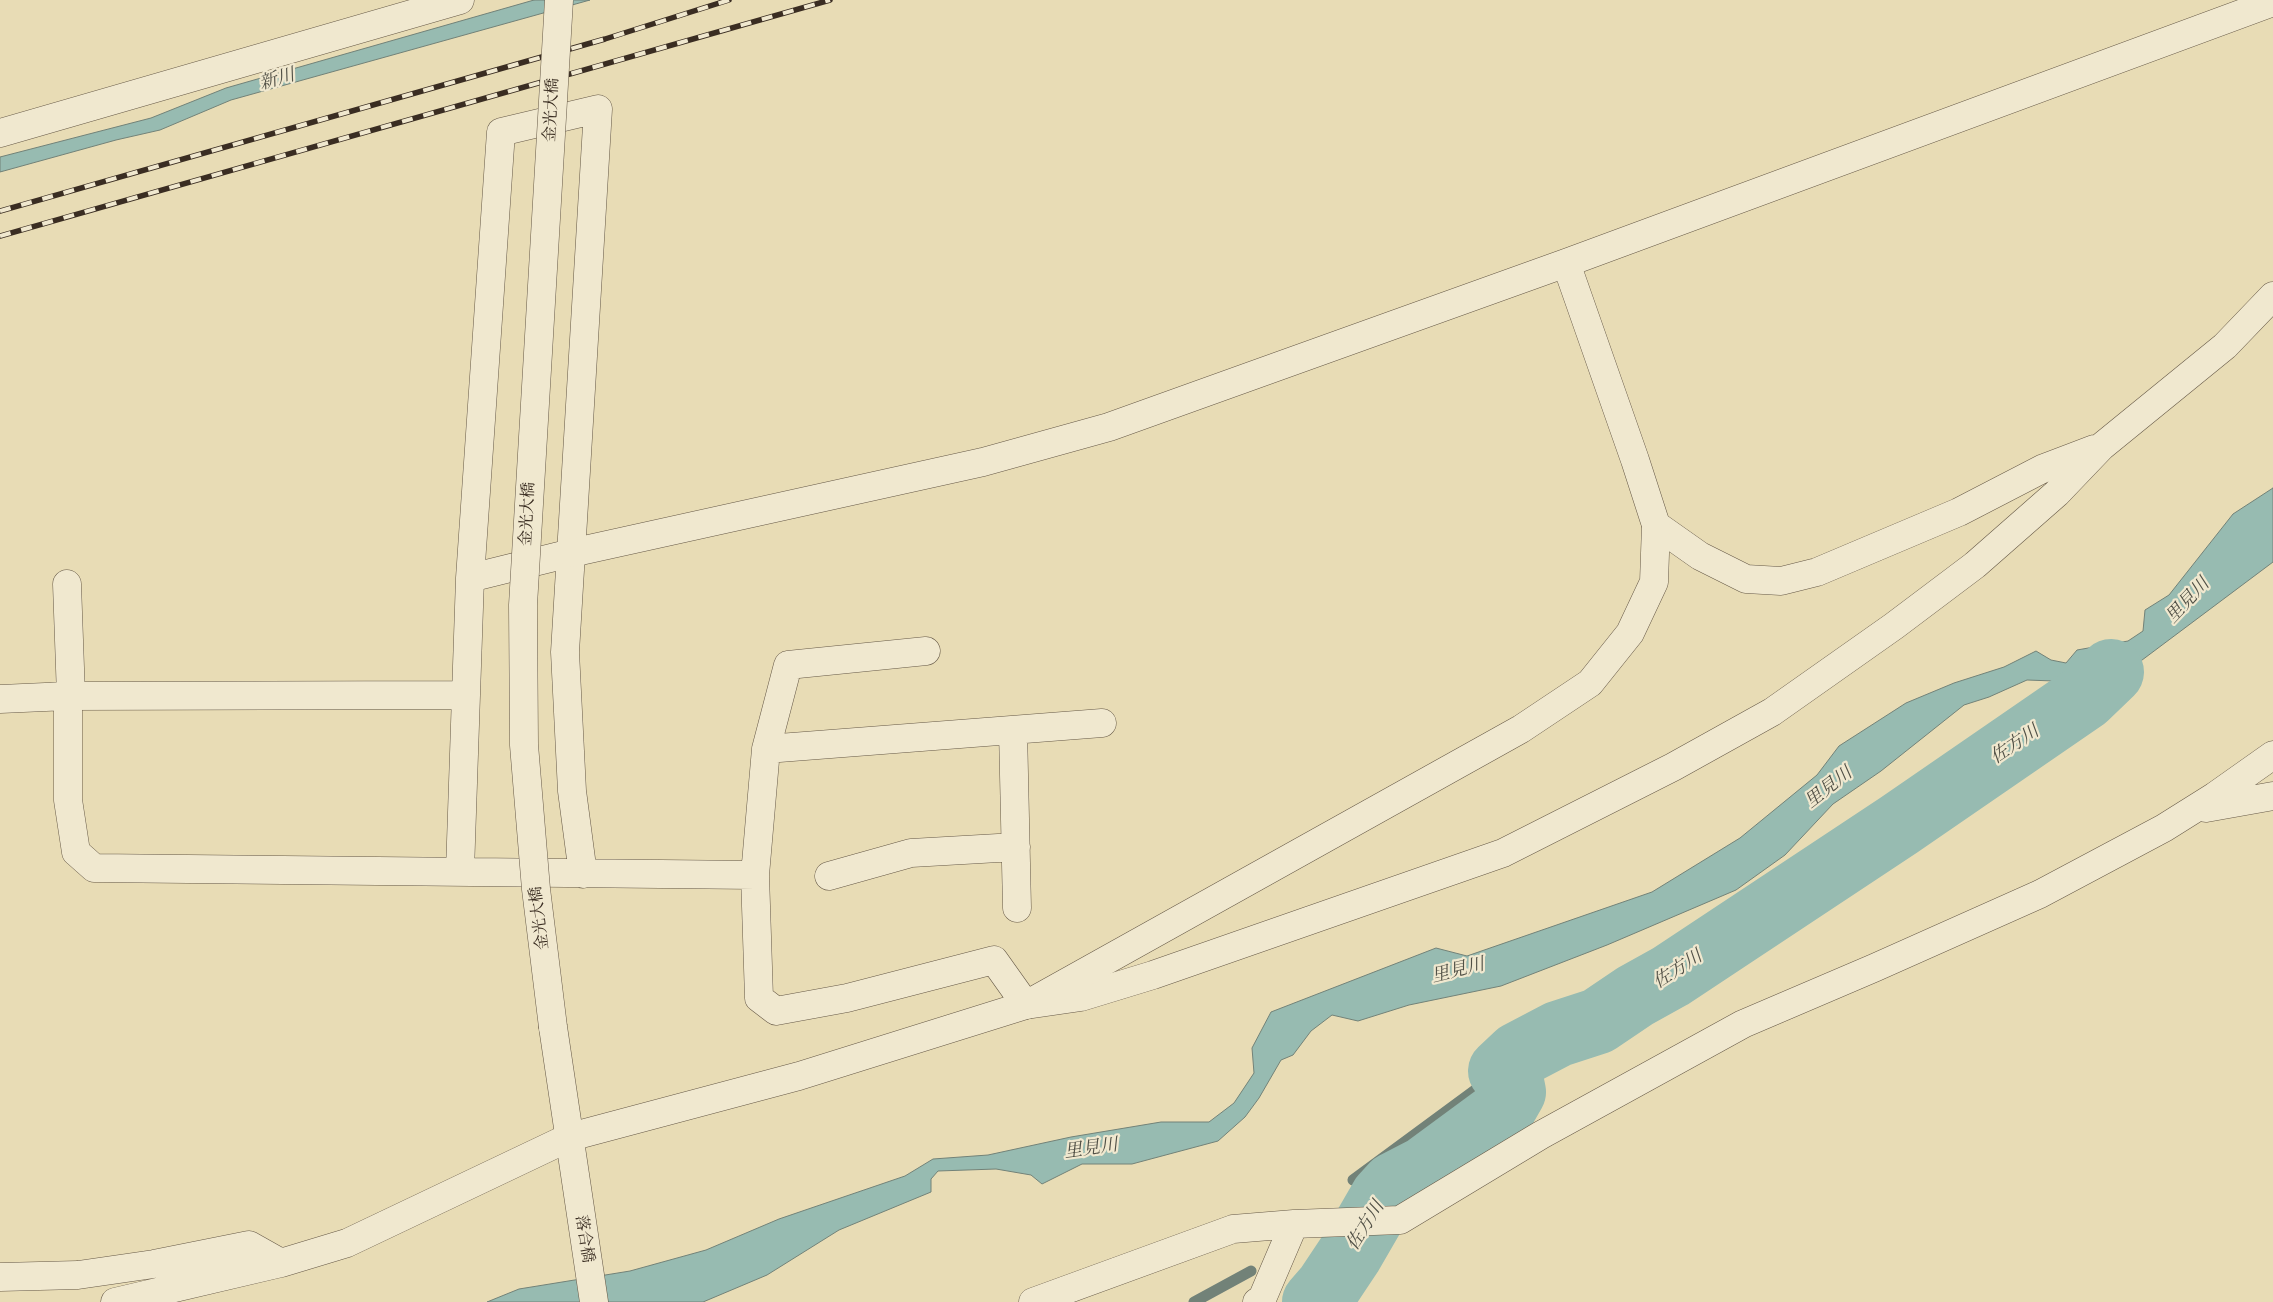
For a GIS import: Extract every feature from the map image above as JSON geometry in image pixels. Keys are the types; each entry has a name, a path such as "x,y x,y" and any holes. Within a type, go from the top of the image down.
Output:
{"street":[{"path":"0,133 460,0"},
{"name":"金光大橋","path":"559,0 522,606 524,745 536,889 553,1027 570,1137"},
{"path":"470,578 570,553 983,462 1109,427 1566,263 2273,2"},
{"path":"460,871 470,578 501,132 598,109 565,652 572,791 583,874"},
{"path":"1026,1005 1521,730 1590,683 1630,633 1654,582 1656,525 1636,460 1566,263"},
{"path":"115,1302 281,1263 347,1243 570,1137 799,1076 1026,1005 1080,997 1152,975 1503,853 1673,766 1772,712 1894,626 1975,565 2057,493 2100,447 2225,346 2273,296"},
{"path":"1656,525 1700,556 1746,579 1781,581 1826,568 1959,512 2044,468 2100,447"},
{"path":"67,584 70,696 68,800 76,852 94,868 755,875"},
{"path":"926,651 788,665 766,749 755,875 759,998 776,1011 847,998 994,960 1026,1005"},
{"path":"0,699 70,696 466,695"},
{"path":"766,749 1102,723"},
{"path":"1013,730 1017,908"},
{"path":"1034,1302 1233,1229 1294,1224 1400,1220 1540,1135 1743,1024 2040,894 2164,828 2273,755"},
{"path":"2192,811 2273,796"},
{"path":"829,876 911,854 1016,847"},
{"name":"落合橋","path":"570,1137 594,1302"},
{"path":"1257,1302 1262,1299 1294,1224"},
{"path":"0,1276 78,1275 154,1264 249,1245 281,1263"}],"water":[{"name":"新川","path":"534,0 590,0 231,100 160,130 0,172 0,157 151,118 226,88"},
{"name":"里見川","path":"2273,488 2273,562 2086,702 2082,692 2054,681 2027,680 1989,697 1964,705 1881,771 1833,804 1785,855 1736,890 1607,945 1501,986 1409,1005 1358,1021 1332,1015 1311,1031 1293,1055 1281,1060 1259,1098 1245,1117 1218,1141 1132,1164 1082,1164 1042,1184 1031,1175 996,1169 938,1171 931,1179 931,1192 839,1230 767,1275 703,1302 487,1302 519,1289 630,1271 706,1250 779,1219 905,1176 933,1159 988,1155 1071,1137 1161,1122 1209,1122 1234,1103 1254,1073 1252,1048 1271,1012 1436,948 1467,956 1652,892 1740,838 1817,775 1839,746 1906,703 1954,683 2004,667 2036,651 2051,660 2066,663 2077,650 2128,641 2143,631 2145,610 2169,595 2233,514"}],"waterway":[{"name":"佐方川","path":"1315,1302 1328,1287 1350,1254 1383,1197 1394,1185 1425,1169 1501,1113 1513,1092 1511,1082 1501,1071 1518,1055 1558,1034 1598,1021 1635,996 1671,976 1899,825 2085,697 2111,672"},
{"path":"1353,1180 1501,1071"},
{"path":"1194,1302 1251,1271"}],"railway":[{"path":"0,211 605,39 729,0"},
{"path":"0,236 830,0"}]}
